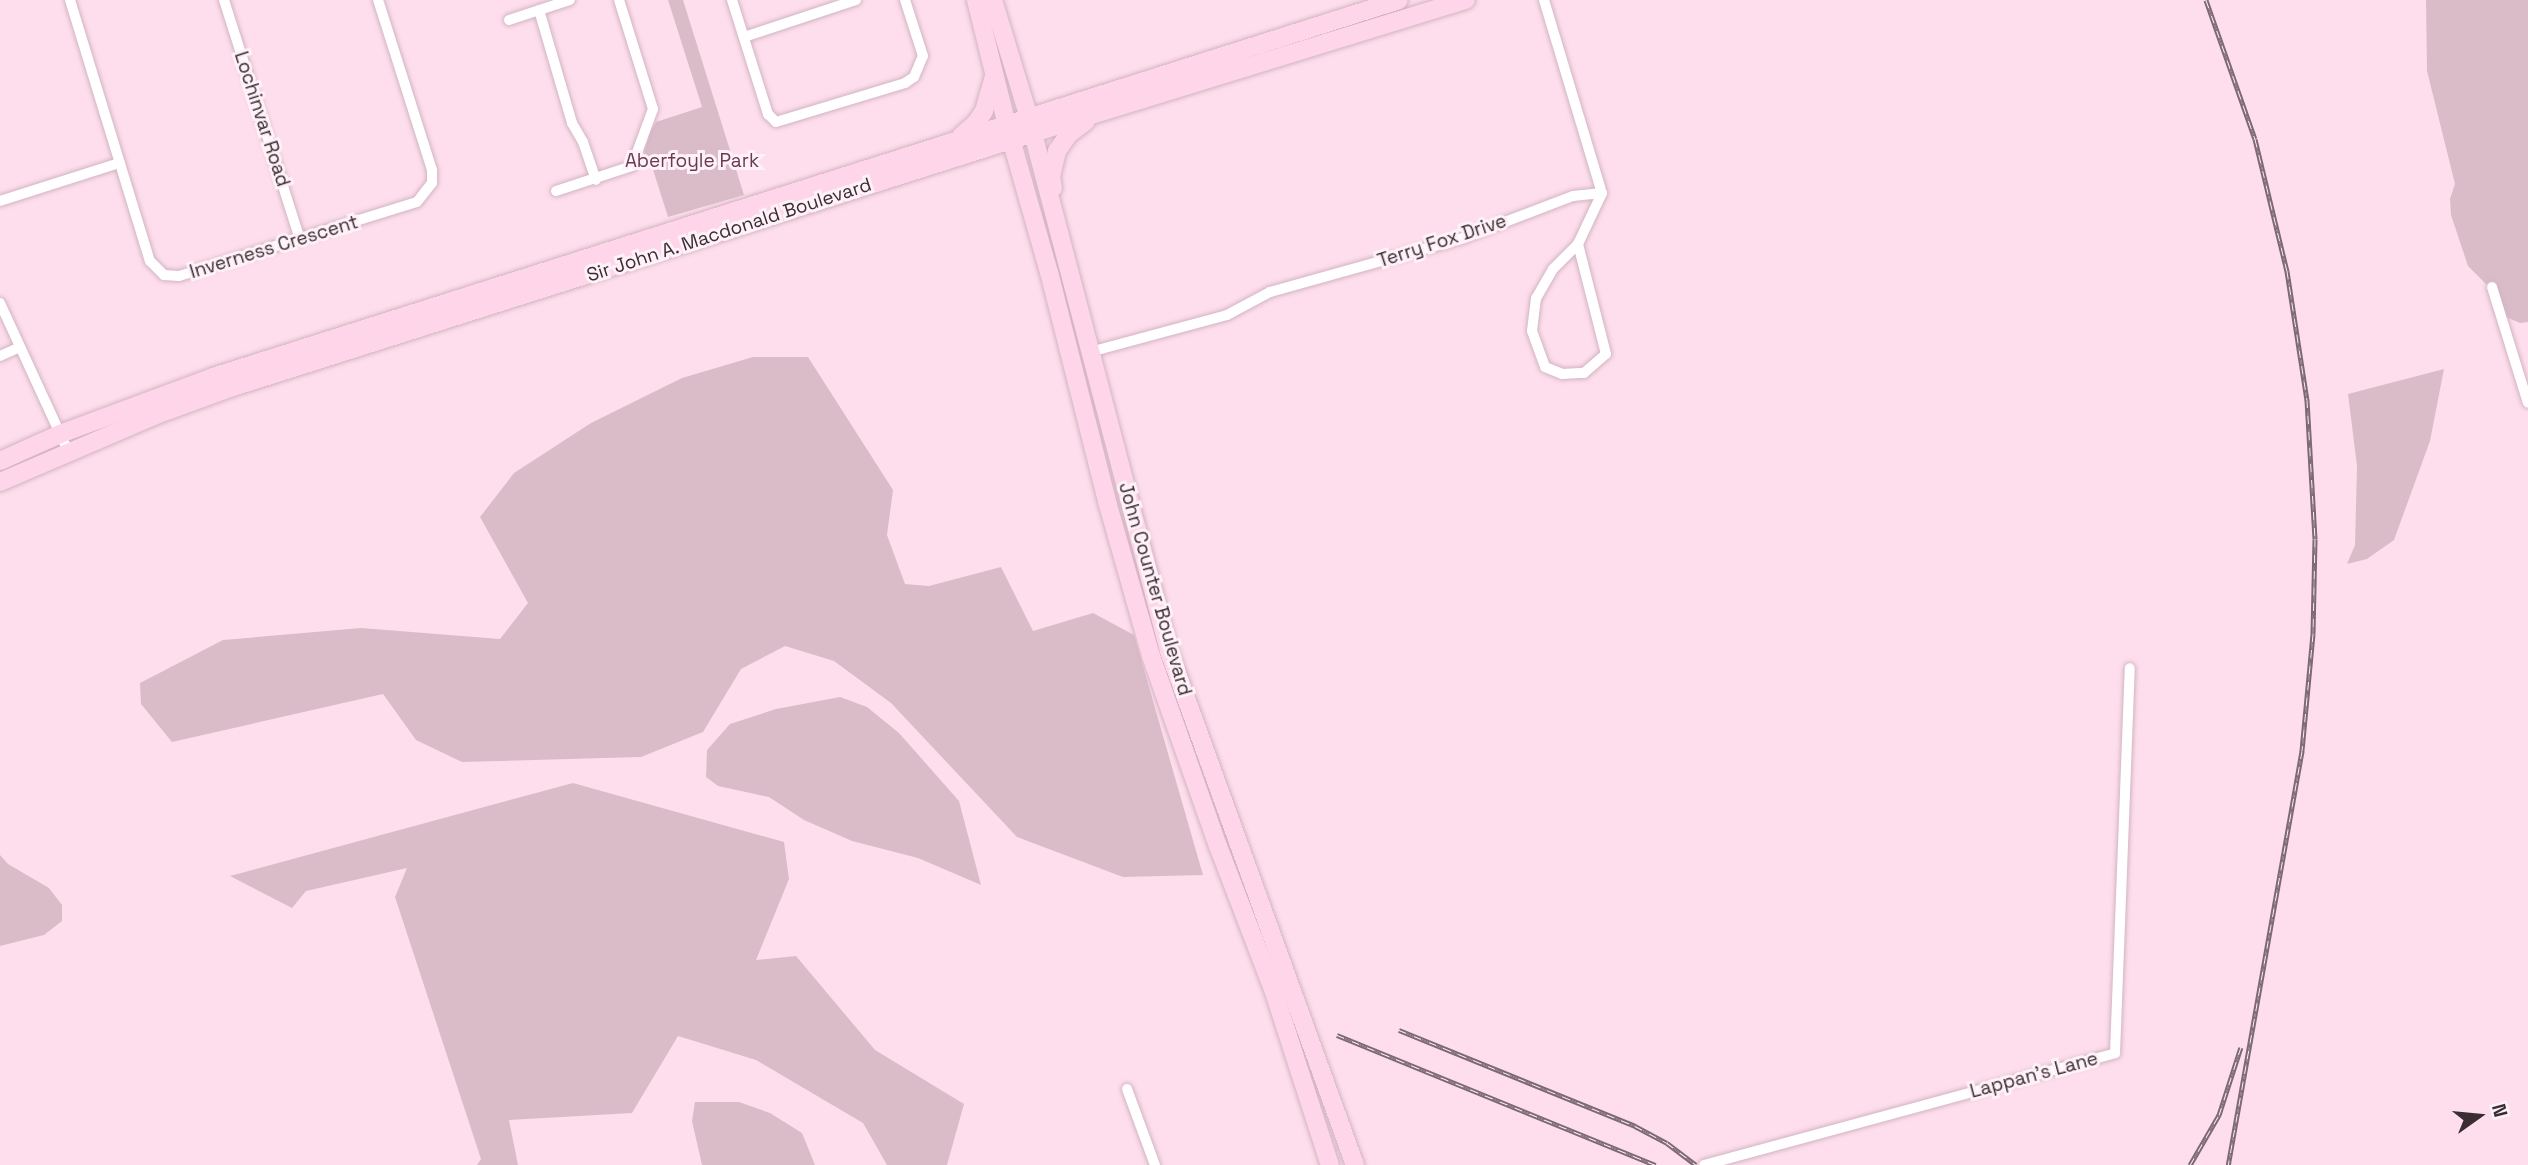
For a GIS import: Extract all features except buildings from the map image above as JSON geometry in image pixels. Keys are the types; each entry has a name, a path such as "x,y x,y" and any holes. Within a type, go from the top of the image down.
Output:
{"main road":[{"name":"John Counter Boulevard","path":"976,0 1009,132 1151,656 1218,846 1273,989 1330,1165"},
{"name":"John Counter Boulevard","path":"993,0 1031,125 1169,651 1355,1165"},
{"name":"Sir John A. Macdonald Boulevard","path":"0,482 68,451 233,387 1031,125 1399,0"},
{"name":"Sir John A. Macdonald Boulevard","path":"1031,125 1092,117 1466,0"},
{"path":"956,140 976,123 984,111 995,73"},
{"path":"1057,232 1051,177 1057,151 1069,134 1092,117"},
{"name":"Sir John A. Macdonald Boulevard","path":"0,461 60,434 213,377 956,140 1009,132"}],"street":[{"name":"Inverness Crescent","path":"70,0 150,261 164,275 179,276 416,202 432,183 432,170 378,0"},
{"name":"Lochinvar Road","path":"224,0 300,239"},
{"path":"509,20 569,0"},
{"path":"556,191 632,166 653,108 619,0"},
{"path":"732,0 768,114 776,122 905,83 914,77 923,56 905,0"},
{"path":"744,37 856,0"},
{"path":"1544,0 1602,193 1578,244 1553,269 1536,298 1532,331 1545,367 1563,374 1584,373 1606,354 1578,244"},
{"path":"539,10 572,123 583,142 596,180"},
{"path":"0,201 119,163"},
{"name":"Terry Fox Drive","path":"1090,352 1227,315 1270,292 1463,238 1573,195 1602,193"},
{"path":"2492,287 2528,403"},
{"path":"0,303 68,451"},
{"path":"0,356 20,347"},
{"name":"Lappan's Lane","path":"1704,1165 2115,1053 2130,668"},
{"path":"1127,1089 1155,1165"}],"green space":[{"name":"Aberfoyle Park","path":"668,0 683,0 744,195 668,217 649,157 643,157 650,133 656,122 702,107"},
{"path":"2426,0 2528,0 2528,322 2520,323 2495,312 2488,286 2468,266 2451,215 2450,199 2455,184 2427,71"},
{"path":"753,357 808,357 893,490 887,535 905,584 929,586 1001,567 1033,631 1093,613 1134,635 1203,875 1123,877 1017,837 891,703 834,661 785,646 741,669 703,732 641,757 462,762 416,740 383,694 172,742 141,704 140,683 223,640 361,628 500,639 528,603 480,517 514,473 591,423 682,378"},
{"path":"2444,369 2430,441 2394,540 2367,559 2347,564 2355,545 2357,466 2348,394"},
{"path":"840,697 867,707 899,733 959,801 981,885 918,858 852,841 804,820 769,797 718,786 706,777 707,750 730,724 776,709"},
{"path":"573,783 784,842 789,879 756,960 796,956 875,1050 964,1104 947,1165 887,1165 863,1123 756,1060 678,1036 632,1113 509,1120 518,1165 477,1165 481,1159 395,897 407,868 306,891 292,908 230,876"},
{"path":"0,855 8,864 49,888 62,905 62,921 44,935 0,946"},
{"path":"695,1102 739,1102 770,1113 802,1133 815,1165 702,1165 692,1121"}],"railway":[{"path":"2206,0 2255,139 2287,271 2307,400 2315,539 2313,634 2302,751 2228,1165"},
{"path":"1399,1030 1635,1126 1667,1143 1696,1165"},
{"path":"1337,1035 1656,1165"},
{"path":"2190,1165 2219,1115 2241,1047"}]}
